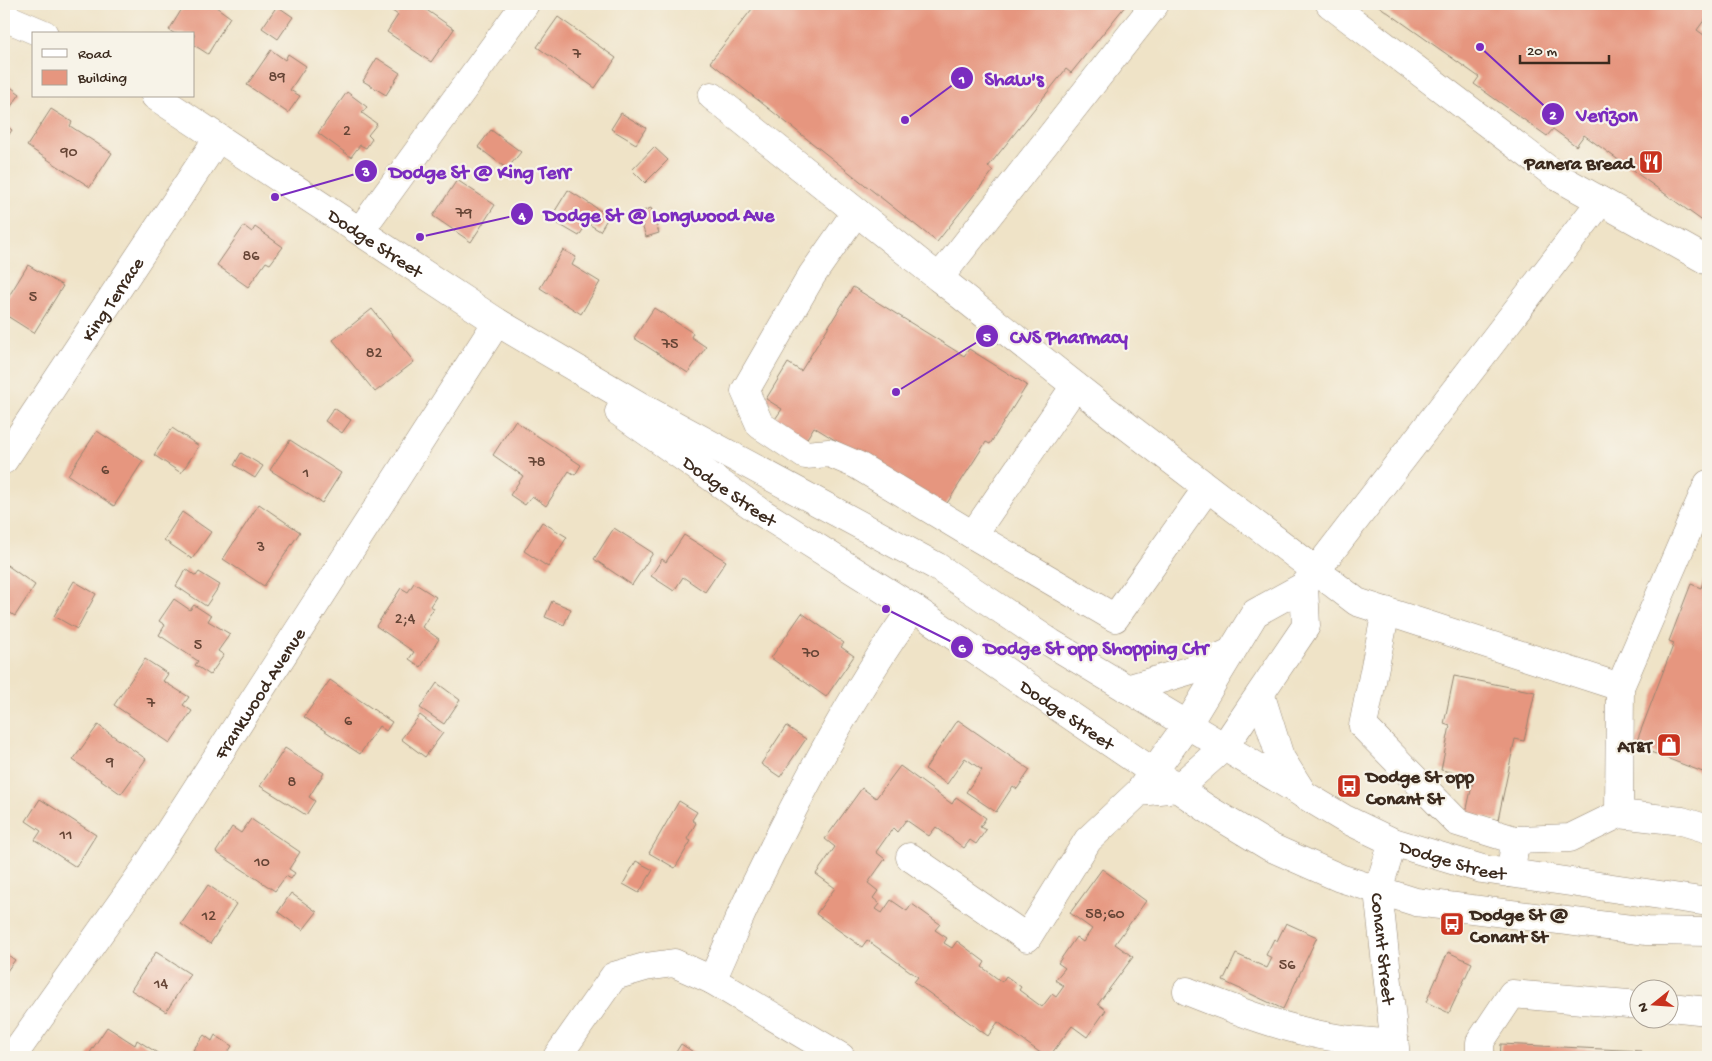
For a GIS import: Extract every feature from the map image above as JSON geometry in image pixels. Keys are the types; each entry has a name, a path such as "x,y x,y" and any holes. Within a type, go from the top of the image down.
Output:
{"main road":[{"path":"360,231 525,4"},
{"path":"939,278 1155,4"},
{"path":"1330,4 1558,177 1708,261"},
{"path":"4,17 39,32"},
{"path":"712,96 939,278 1207,488 1310,579 1356,602 1620,688"},
{"name":"Dodge Street","path":"158,98 497,322 667,447 753,506 913,608 1146,782 1178,788 1270,847 1340,878 1416,902 1647,931 1708,932"},
{"name":"King Terrace","path":"4,460 218,138"},
{"path":"910,857 1027,938 1088,840 1146,782 1187,725 1255,613 1310,579 1601,201"},
{"path":"856,212 812,275 745,391 760,424 805,455 829,453 857,465 1115,618 1207,488"},
{"name":"Dodge Street","path":"497,322 647,410 936,566 1051,643 1126,689 1343,818 1392,842 1482,869 1708,902"},
{"name":"Frankwood Avenue","path":"12,1057 145,869 497,322"},
{"path":"973,535 1076,386"},
{"path":"1619,814 1620,688 1708,484"},
{"path":"1178,788 1224,747 1261,696 1306,626 1310,579"},
{"path":"712,980 755,884 828,745 888,642 913,608"},
{"path":"1386,611 1363,726 1457,822 1516,840 1570,838 1619,814 1682,821 1708,829"},
{"path":"1126,689 1191,670 1231,652"},
{"path":"1261,696 1280,757 1304,795"},
{"path":"1511,873 1516,840"},
{"name":"Conant Street","path":"1392,842 1378,890 1395,1051"},
{"path":"557,1057 614,976 645,967 674,963 712,980 841,1057"},
{"path":"1187,990 1251,1016 1395,1051"},
{"path":"1480,1057 1480,1042 1512,994 1630,1004"},
{"path":"1680,1009 1708,1011"}],"building":[{"path":"185,4 212,4 230,17 208,54 195,46 195,32 172,32 169,30"},
{"path":"382,4 418,4 454,29 431,62 387,32 398,15"},
{"path":"756,4 1126,5 1071,73 1066,69 988,167 993,171 937,242 710,62"},
{"path":"1376,4 1708,4 1708,15 1697,30 1708,38 1708,225 1584,135 1576,146 1553,129 1547,136 1474,84 1479,77"},
{"path":"277,6 293,17 278,39 262,28"},
{"path":"558,17 616,58 595,88 537,47"},
{"path":"271,50 285,60 288,54 306,66 290,90 300,96 288,113 247,85"},
{"path":"377,58 400,73 386,95 363,81"},
{"path":"4,82 20,94 4,116"},
{"path":"347,92 367,107 362,113 377,124 368,135 372,139 366,148 360,145 351,157 318,133"},
{"path":"51,109 72,122 70,126 112,153 90,187 27,146"},
{"path":"621,113 646,128 636,144 611,129"},
{"path":"4,124 12,130 4,142"},
{"path":"491,130 521,152 507,169 478,147"},
{"path":"654,147 668,160 645,183 632,170"},
{"path":"457,180 495,205 471,242 433,216"},
{"path":"568,190 609,216 600,231 587,223 579,236 550,219"},
{"path":"651,208 659,233 646,237 638,213"},
{"path":"244,226 252,232 255,227 283,247 270,264 266,262 248,287 217,265"},
{"path":"563,250 576,257 572,265 600,282 581,314 540,288"},
{"path":"28,265 63,286 34,333 4,314 4,304"},
{"path":"853,287 964,356 969,349 1027,385 990,444 986,442 944,508 814,427 801,448 769,428 782,409 766,399 788,363 801,371"},
{"path":"654,308 693,333 691,337 706,347 688,373 634,338"},
{"path":"372,309 414,362 375,392 333,340"},
{"path":"334,408 351,420 342,433 325,421"},
{"path":"515,421 581,465 575,475 569,471 546,506 532,496 525,505 510,495 523,476 493,455"},
{"path":"172,428 199,446 181,473 154,455"},
{"path":"97,431 143,461 114,506 68,475"},
{"path":"290,440 341,473 322,503 270,470"},
{"path":"241,453 263,466 255,478 234,465"},
{"path":"259,504 300,532 264,586 223,559"},
{"path":"182,512 211,532 192,559 164,540"},
{"path":"542,522 567,537 548,567 524,551"},
{"path":"614,528 653,553 632,585 594,559"},
{"path":"684,535 726,561 705,592 683,577 674,591 651,576 662,559 666,562"},
{"path":"4,563 35,585 15,616 4,609"},
{"path":"1708,568 1708,774 1635,746 1674,643 1669,641 1691,584 1701,588"},
{"path":"186,569 196,576 199,572 220,585 206,606 176,586"},
{"path":"74,581 96,594 77,629 54,616"},
{"path":"414,583 436,597 430,606 434,608 422,627 439,639 421,667 409,659 414,652 376,626 401,588 408,592"},
{"path":"174,599 190,610 194,605 211,616 208,621 230,634 218,651 224,655 210,675 195,665 198,661 159,635 165,625 159,621"},
{"path":"552,601 571,609 564,625 545,617"},
{"path":"802,613 844,643 841,647 854,656 826,697 771,658"},
{"path":"145,659 168,674 163,681 189,697 183,705 192,711 170,743 114,705"},
{"path":"1454,676 1535,692 1524,741 1515,739 1498,820 1466,813 1474,776 1441,770 1450,726 1444,724"},
{"path":"330,680 392,722 386,731 379,726 360,754 304,717"},
{"path":"437,683 460,700 444,724 420,708"},
{"path":"420,715 443,733 425,757 401,739"},
{"path":"958,720 1030,770 1017,789 1013,786 996,812 966,792 982,770 965,758 947,784 925,769"},
{"path":"98,725 146,759 121,794 73,760"},
{"path":"786,726 806,739 780,777 761,764"},
{"path":"285,748 324,773 309,797 315,801 306,815 260,786"},
{"path":"900,766 952,804 956,797 986,818 980,827 986,830 976,844 970,840 964,848 936,827 929,836 906,820 897,832 893,828 876,852 885,859 868,883 878,891 873,898 880,904 876,909 882,913 891,900 907,911 912,904 940,924 935,930 947,938 944,943 952,948 957,941 985,962 982,967 1002,982 1006,976 1021,987 1019,990 1042,1007 1052,994 1056,997 1064,986 1055,980 1065,968 1058,963 1076,937 1083,942 1092,929 1070,913 1102,869 1146,901 1115,944 1133,957 1098,1004 1106,1010 1087,1037 1072,1026 1049,1057 1046,1057 998,1022 988,1036 914,982 918,977 867,940 862,947 816,914 835,888 816,874 835,847 825,839 862,788 876,798"},
{"path":"40,799 96,835 76,867 35,840 41,831 26,821"},
{"path":"679,801 697,812 692,820 696,823 687,839 691,841 675,868 649,853"},
{"path":"251,819 300,852 289,869 295,873 291,879 286,876 275,891 216,852 232,827 241,833"},
{"path":"636,861 653,870 639,893 623,884"},
{"path":"208,885 236,904 210,944 181,924"},
{"path":"291,893 317,912 303,930 278,912"},
{"path":"1286,923 1317,937 1283,1009 1223,981 1236,954 1267,968 1272,958 1266,955 1274,939 1277,941"},
{"path":"4,952 15,960 4,975"},
{"path":"156,952 190,974 166,1012 131,990"},
{"path":"1448,952 1472,963 1449,1013 1426,1002"},
{"path":"107,1027 135,1045 137,1040 159,1054 158,1057 87,1057"},
{"path":"204,1035 212,1041 215,1035 232,1046 225,1057 204,1057 193,1050"},
{"path":"681,1044 701,1057 673,1057"},
{"path":"1501,1044 1642,1051 1641,1057 1500,1057"}],"place":[{"name":"Verizon","path":"1480,47"},
{"name":"Shaw's","path":"905,120"},
{"name":"Panera Bread","path":"1651,162"},
{"name":"Dodge St @ King Terr","path":"275,197"},
{"name":"Dodge St @ Longwood Ave","path":"420,237"},
{"name":"CVS Pharmacy","path":"896,392"},
{"name":"Dodge St opp Shopping Ctr","path":"886,609"},
{"name":"AT&T","path":"1669,745"},
{"name":"Dodge St opp Conant St","path":"1349,786"},
{"name":"Dodge St @ Conant St","path":"1452,924"}]}
